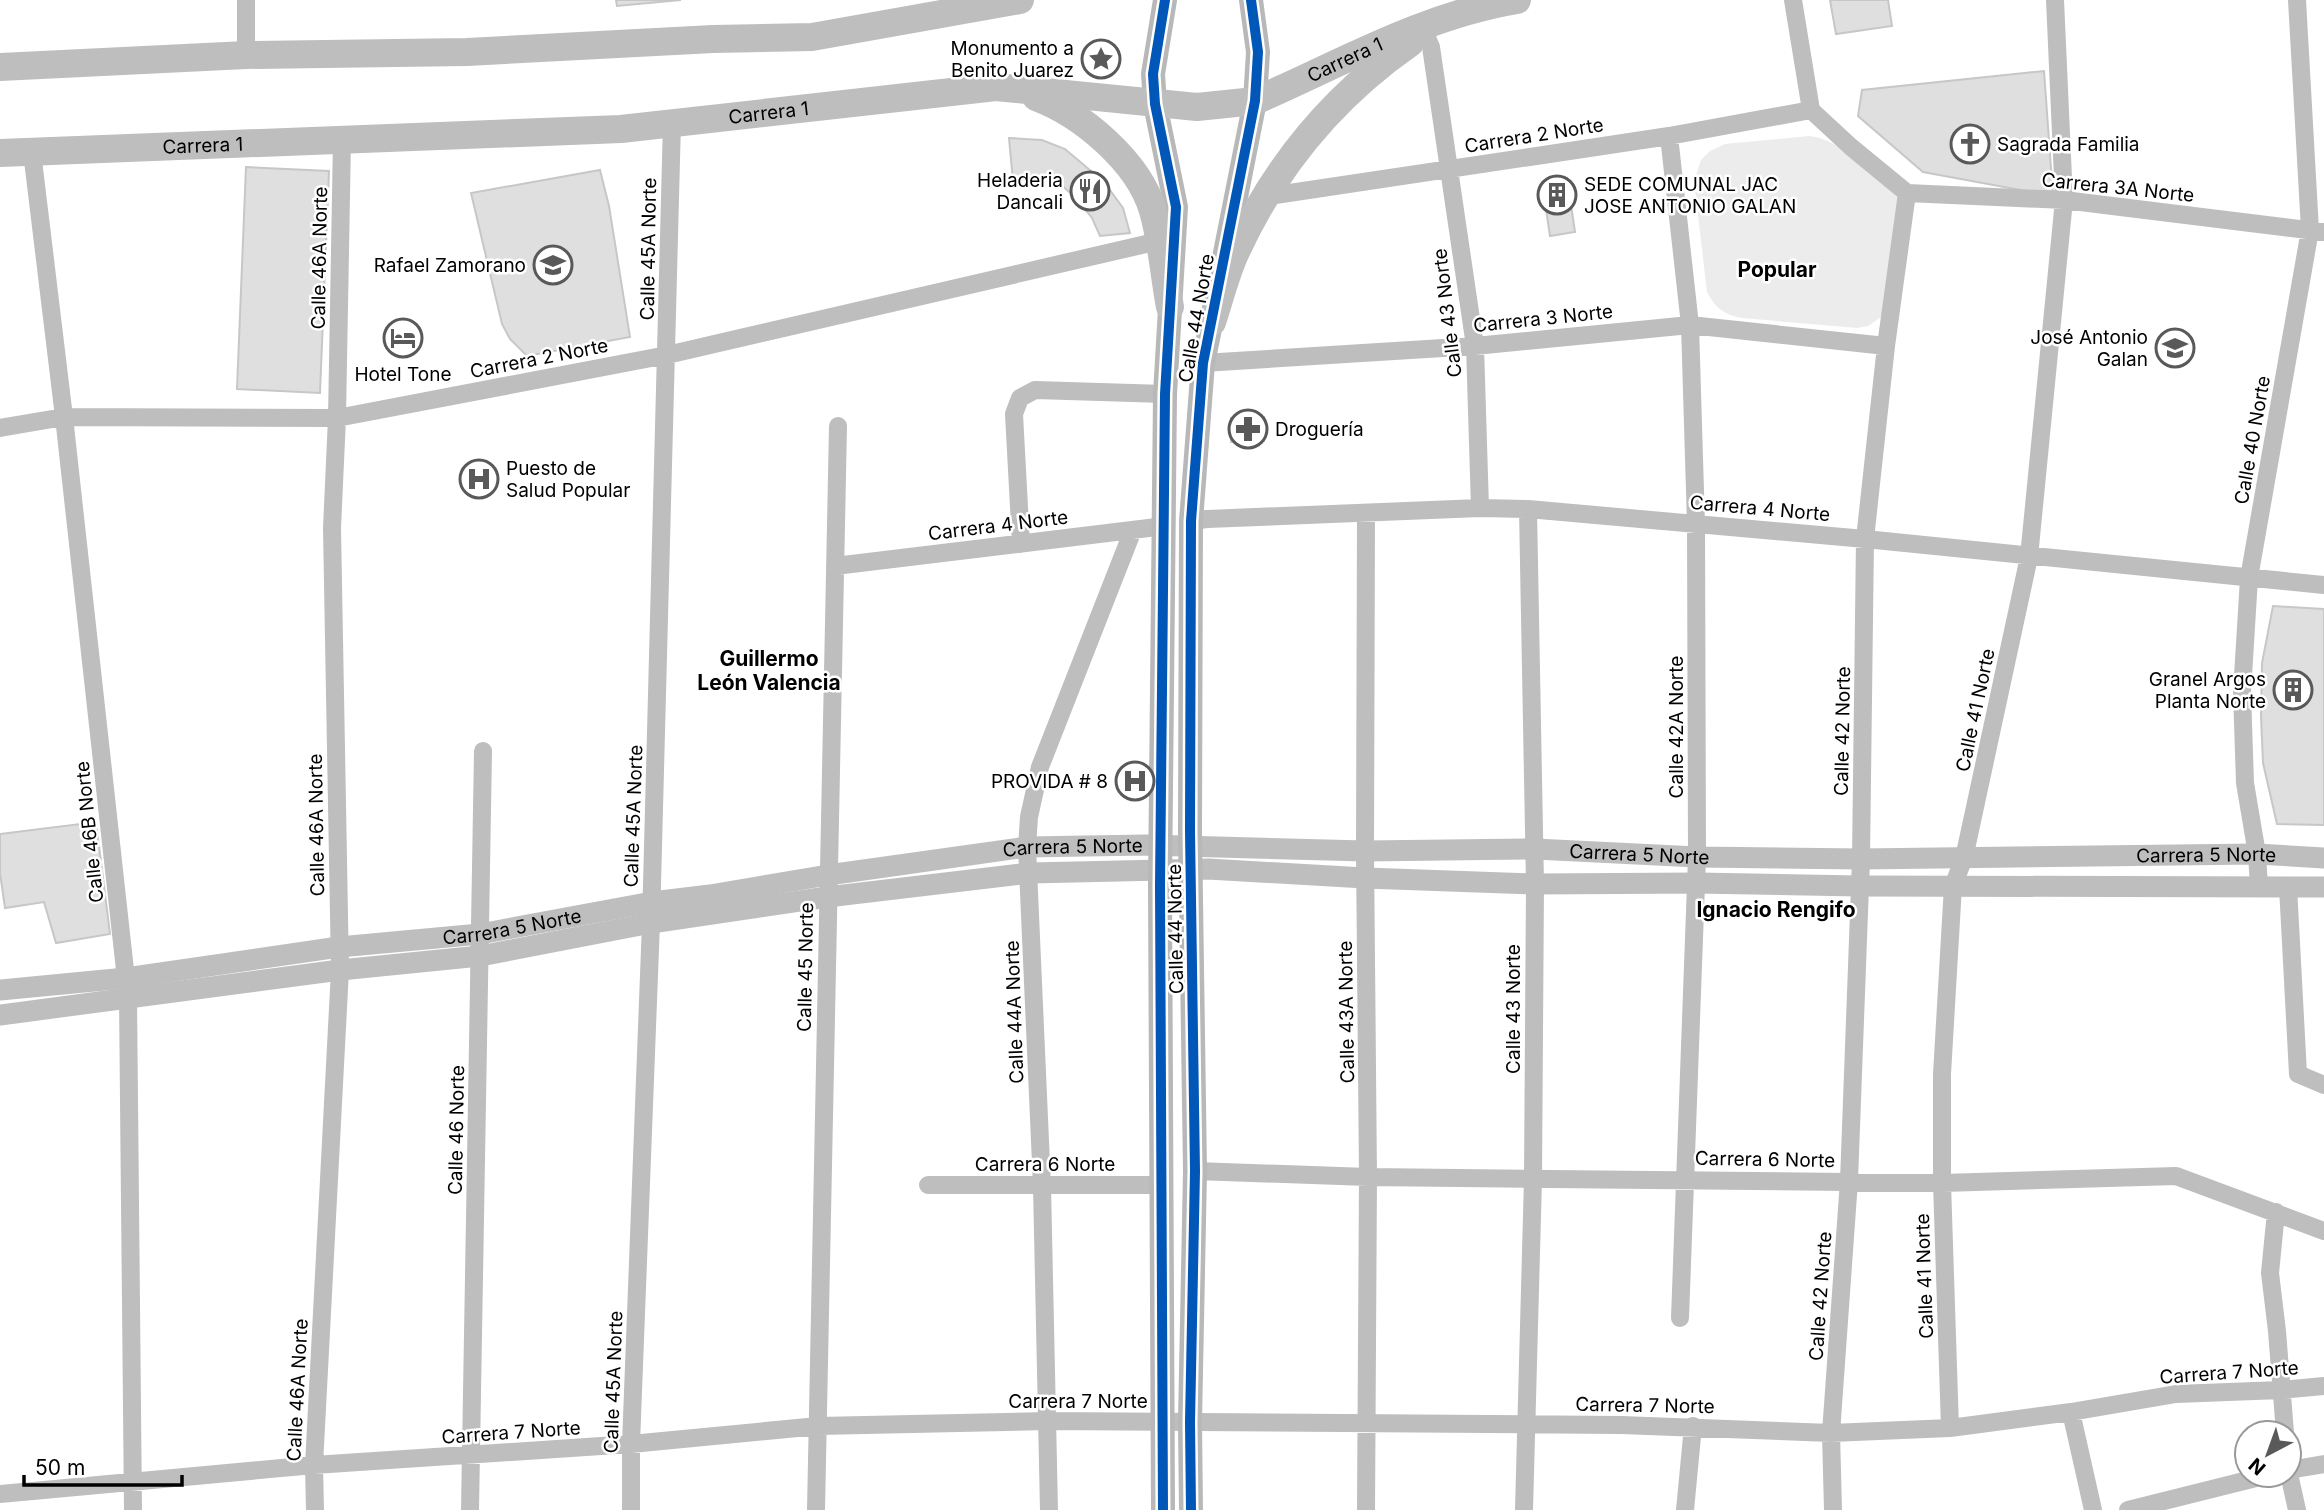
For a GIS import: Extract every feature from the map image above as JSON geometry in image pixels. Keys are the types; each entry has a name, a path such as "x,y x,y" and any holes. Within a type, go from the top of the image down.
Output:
{"main road":[{"path":"0,67 246,55 467,52 713,39 812,37 1020,0"},
{"name":"Calle 44 Norte","path":"1163,1510 1161,858 1165,394 1176,207 1155,104 1153,74 1165,0"},
{"name":"Calle 44 Norte","path":"1191,1510 1195,1171 1191,521 1203,363 1255,101 1258,52 1251,0"},
{"name":"Carrera 1","path":"0,153 608,129 996,87 1197,107 1255,101 1392,38 1464,12 1517,0"},
{"path":"1212,323 1233,258 1263,197 1307,135 1342,97 1382,63 1425,33 1464,12"},
{"path":"996,87 1039,98 1079,119 1130,168 1153,209 1170,307"}],"street":[{"path":"246,0 246,55"},
{"path":"1793,0 1811,110 1907,193"},
{"name":"Calle 41 Norte","path":"1950,1428 1942,1183 1942,1074 1953,886 1964,858 2029,557 2064,200 2055,0"},
{"name":"Calle 40 Norte","path":"2259,887 2257,855 2245,783 2242,705 2249,578 2317,231 2297,0"},
{"name":"Calle 43 Norte","path":"1425,33 1431,47 1475,346 1480,508"},
{"name":"Carrera 2 Norte","path":"1263,197 1669,136 1811,110"},
{"name":"Calle 45A Norte","path":"631,1510 631,1444 652,923 672,122"},
{"name":"Calle 42A Norte","path":"1669,136 1690,325 1696,524 1697,883 1681,1318"},
{"name":"Calle 46A Norte","path":"314,1510 314,1465 340,970 332,528 337,418 342,139"},
{"name":"Calle 46B Norte","path":"32,152 127,987 133,1510"},
{"name":"Carrera 3A Norte","path":"1907,193 2064,200 2317,231"},
{"name":"Calle 42 Norte","path":"1833,1510 1831,1433 1849,1181 1861,859 1865,539 1886,345 1907,193"},
{"name":"Carrera 2 Norte","path":"0,428 64,417 337,418 667,355 1159,241"},
{"name":"Carrera 3 Norte","path":"1203,363 1475,346 1690,325 1886,345"},
{"path":"1021,544 1014,414 1020,398 1035,390 1165,394"},
{"name":"Calle 45 Norte","path":"816,1510 838,426"},
{"name":"Carrera 4 Norte","path":"1191,521 1480,508 1528,509 1865,539 2324,585"},
{"name":"Calle 43 Norte","path":"1524,1510 1532,1179 1535,884 1528,509"},
{"name":"Calle 43A Norte","path":"1366,513 1366,1510"},
{"name":"Carrera 4 Norte","path":"835,566 1165,526"},
{"name":"Calle 44A Norte","path":"1049,1510 1042,1186 1027,847 1029,817 1040,767 1133,530"},
{"name":"Calle 46 Norte","path":"470,1510 483,751"},
{"name":"Carrera 5 Norte","path":"0,1015 127,987 339,947 480,934 652,901 710,895 828,875 1027,847 1161,858 1535,849 1697,857 1861,859 2257,855 2324,858"},
{"name":"Carrera 5 Norte","path":"0,990 127,987 480,956 652,923 827,897 1161,858"},
{"name":"Carrera 5 Norte","path":"1191,858 1366,878 1535,884 2324,887"},
{"path":"2288,887 2298,1074 2324,1085"},
{"name":"Carrera 6 Norte","path":"1195,1171 1368,1177 1942,1183 2176,1175 2324,1231"},
{"name":"Carrera 6 Norte","path":"929,1185 1161,1185"},
{"path":"2276,1212 2270,1273 2284,1419"},
{"name":"Carrera 7 Norte","path":"0,1494 314,1465 471,1457 818,1426 1048,1421 1693,1426 1831,1433 1950,1428 2071,1412 2176,1394 2324,1386"},
{"path":"2071,1412 2093,1510"},
{"path":"1685,1510 1693,1426"},
{"path":"2303,1469 2324,1464"},
{"path":"2127,1510 2233,1484"},
{"path":"2293,1489 2297,1510"}],"shaded area":[{"path":"1809,136 1821,138 1844,150 1899,200 1884,315 1868,326 1857,328 1742,318 1721,310 1707,292 1694,181 1701,160 1710,151 1725,144"}],"building":[{"path":"616,0 681,0 617,6"},
{"path":"1830,0 1888,0 1892,26 1836,34"},
{"name":"Sagrada Familia","path":"2044,71 2053,196 1923,172 1858,116 1862,90"},
{"name":"Heladeria Dancali","path":"1009,138 1042,140 1065,149 1104,182 1123,208 1130,233 1100,236 1092,218 1076,198 1060,184 1046,177 1013,181"},
{"path":"246,167 329,171 320,393 237,389"},
{"name":"Rafael Zamorano","path":"600,170 609,206 630,337 527,356 510,339 502,324 471,193"},
{"name":"SEDE COMUNAL JAC JOSE ANTONIO GALAN","path":"1567,178 1575,232 1550,236 1542,182"},
{"name":"Droguería","path":"1264,417 1264,441 1231,442 1231,418"},
{"name":"Granel Argos Planta Norte","path":"2273,606 2324,609 2324,825 2277,824 2263,763 2261,716 2262,663"},
{"path":"96,822 110,934 56,943 44,902 5,908 0,873 0,834"}],"cycle path":[{"path":"1163,1510 1160,886 1165,394 1176,207 1155,104 1153,74 1165,0"},
{"path":"1191,1510 1195,1171 1190,831 1191,521 1203,363 1255,101 1258,52 1251,0"}],"place":[{"name":"Monumento a Benito Juarez","path":"1101,59"},
{"name":"Sagrada Familia","path":"1970,144"},
{"name":"Heladeria Dancali","path":"1090,191"},
{"name":"SEDE COMUNAL JAC JOSE ANTONIO GALAN","path":"1557,195"},
{"name":"Rafael Zamorano","path":"553,265"},
{"name":"Hotel Tone","path":"403,338"},
{"name":"José Antonio Galan","path":"2175,348"},
{"name":"Droguería","path":"1248,429"},
{"name":"Puesto de Salud Popular","path":"479,479"},
{"name":"Granel Argos Planta Norte","path":"2293,690"},
{"name":"PROVIDA # 8","path":"1135,781"}],"district":[{"name":"Popular","path":"1777,270"},
{"name":"Guillermo León Valencia","path":"769,671"},
{"name":"Ignacio Rengifo","path":"1776,910"}]}
